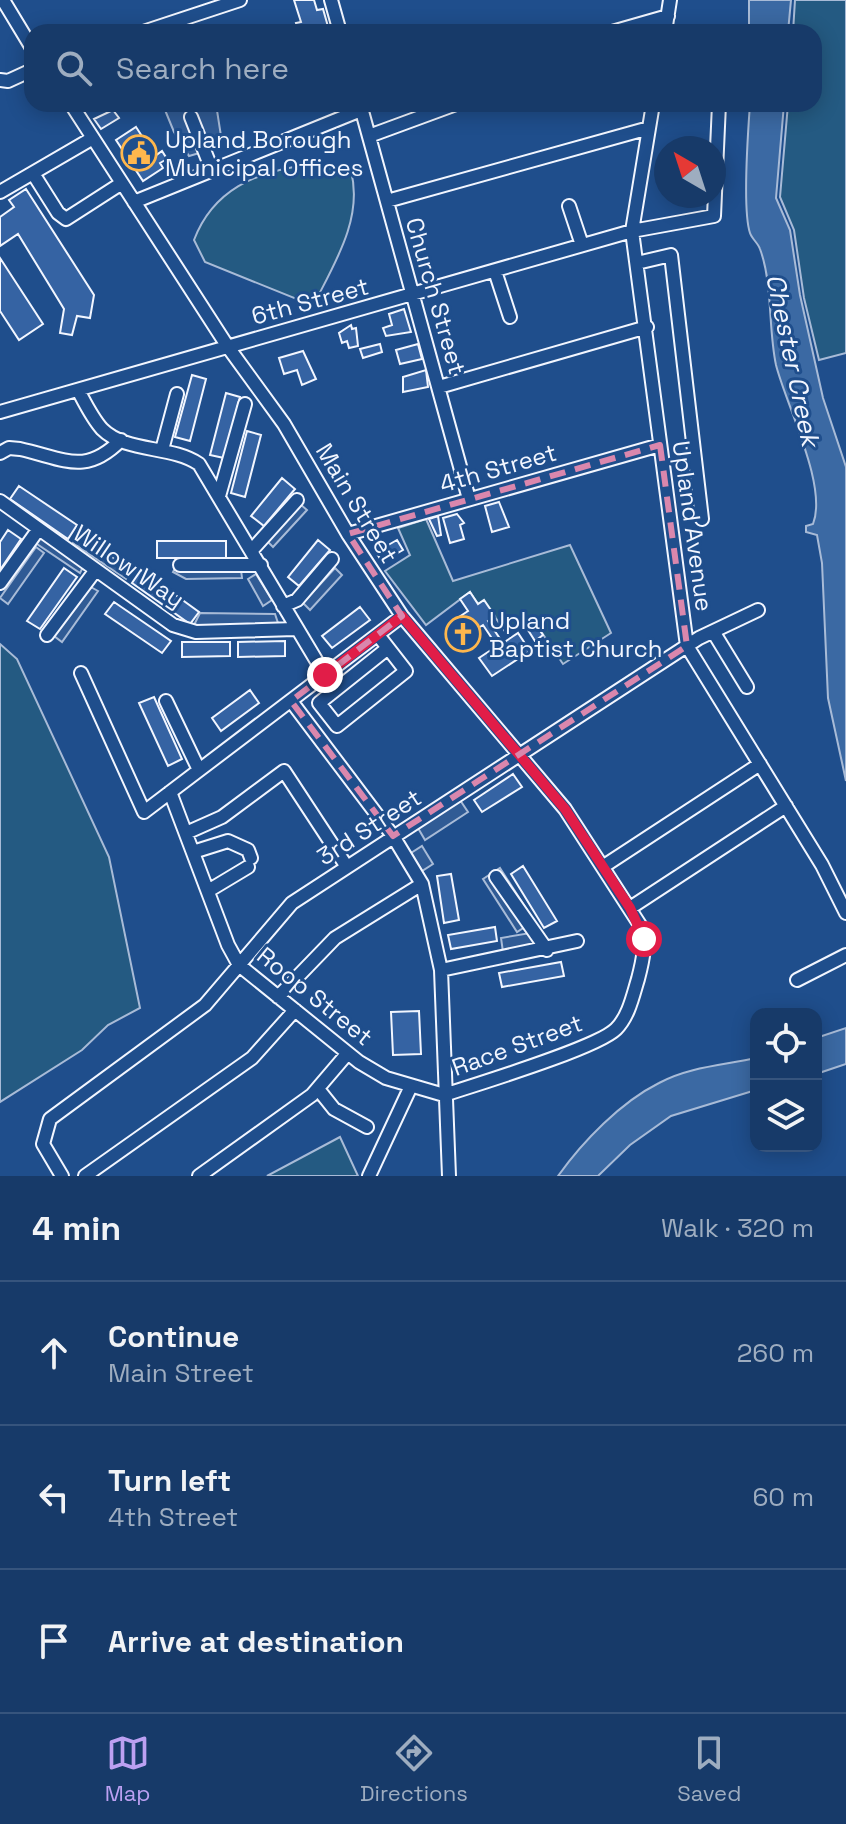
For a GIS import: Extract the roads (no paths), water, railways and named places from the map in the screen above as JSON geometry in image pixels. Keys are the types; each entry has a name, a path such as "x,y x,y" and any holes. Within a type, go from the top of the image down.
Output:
{"street":[{"path":"3,0 24,35"},
{"path":"167,24 240,0"},
{"path":"331,0 338,24"},
{"path":"666,24 670,0"},
{"path":"640,24 668,16"},
{"path":"0,80 8,81 24,74"},
{"name":"Main Street","path":"76,112 228,347 284,424 348,534 402,616 565,809 630,908"},
{"path":"134,202 349,112"},
{"name":"Church Street","path":"362,112 469,499"},
{"path":"369,136 434,112"},
{"name":"Upland Avenue","path":"652,112 632,231 687,646 786,806 846,913"},
{"name":"6th Street","path":"0,412 632,231 714,216 719,112"},
{"path":"191,117 212,170"},
{"path":"387,201 649,128"},
{"path":"0,192 93,138"},
{"path":"34,175 58,213 66,219 122,183"},
{"path":"569,206 582,245"},
{"path":"637,263 671,255 702,519"},
{"path":"495,271 510,317"},
{"path":"439,387 647,327"},
{"path":"78,390 103,430 121,440 196,461 325,675"},
{"path":"162,450 177,394"},
{"path":"219,496 245,404"},
{"path":"0,453 9,448 20,449 89,464 103,458 121,440"},
{"name":"4th Street","path":"348,534 660,445"},
{"path":"252,550 297,500"},
{"name":"Willow Way","path":"0,501 173,625 196,632 295,629"},
{"path":"0,583 38,530"},
{"path":"283,606 297,600 332,559"},
{"path":"180,565 261,565"},
{"path":"47,635 95,571"},
{"name":"3rd Street","path":"62,1176 45,1152 44,1130 56,1113 182,1024 239,965 292,903 687,646 758,610"},
{"path":"81,673 144,812 402,616"},
{"path":"714,633 747,687"},
{"path":"378,635 406,671 337,726 319,703 388,648"},
{"path":"166,701 199,770"},
{"path":"291,701 393,836 422,884 441,970 449,1176"},
{"path":"604,866 760,764"},
{"path":"186,833 222,817 284,771 347,867"},
{"name":"Roop Street","path":"170,792 239,965 347,1054 386,1078 444,1095"},
{"path":"630,908 786,806"},
{"path":"193,852 228,841 248,850 249,862 208,891"},
{"path":"496,877 547,950"},
{"path":"278,997 335,938 422,884"},
{"name":"Race Street","path":"444,1095 590,1043 618,1028 630,1004 644,951 643,932 630,908"},
{"path":"441,970 547,950 577,941"},
{"path":"797,980 846,955"},
{"path":"85,1176 252,1058 295,1010"},
{"path":"199,1176 318,1089 347,1054"},
{"path":"369,1176 411,1086"},
{"path":"318,1089 334,1109 367,1127"}],"water":[{"path":"749,0 791,0 789,24 749,24"},
{"name":"Chester Creek","path":"750,112 783,112 776,198 790,230 800,295 823,398 846,467 846,781 828,698 822,563 817,535 806,532 806,526 813,524 815,489 804,445 776,365 764,263 748,222 746,170"},
{"path":"846,1028 846,1064 822,1072 822,1036"},
{"path":"750,1059 750,1092 671,1116 630,1145 598,1176 558,1176 579,1149 631,1101 670,1078 706,1067"}],"place":[{"name":"Upland Borough Municipal Offices","path":"139,153"},
{"name":"Upland Baptist Church","path":"463,634"}]}
